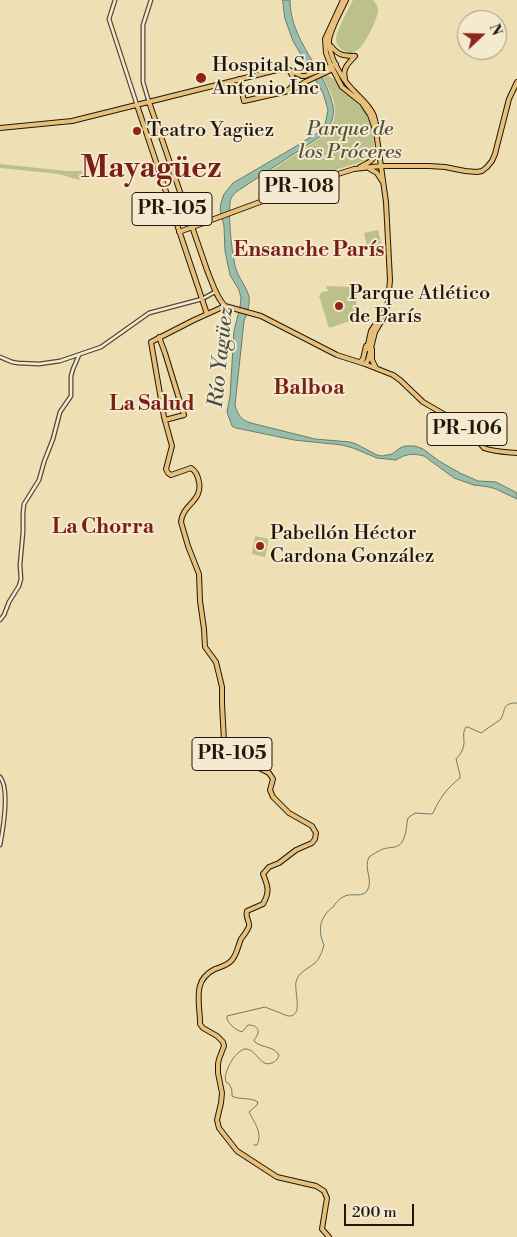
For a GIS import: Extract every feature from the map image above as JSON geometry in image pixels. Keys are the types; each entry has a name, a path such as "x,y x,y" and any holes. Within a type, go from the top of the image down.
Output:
{"main road":[{"path":"344,0 329,45 336,66 348,84 372,112 376,124 388,222 390,280 388,302 384,312 371,331 372,360 376,368"},
{"path":"323,71 326,62 325,39 344,0"},
{"path":"330,38 331,46 339,55 354,56 344,70 348,84"},
{"path":"326,53 331,68 342,87 364,107 370,115 376,131"},
{"path":"239,79 244,101 293,90 311,77 336,66"},
{"path":"0,128 72,121 285,68 302,76 311,77"},
{"path":"287,92 292,88 294,82 288,69"},
{"path":"323,71 331,74 338,80"},
{"name":"PR-108","path":"179,232 354,169 381,166 429,166 471,172 482,171 492,161 495,154 509,99 517,82"},
{"name":"PR-105","path":"150,102 207,270 216,292 225,306"},
{"name":"PR-105","path":"137,105 207,314"},
{"path":"354,169 372,161 378,148"},
{"path":"368,168 377,173 384,184"},
{"path":"165,420 184,415 159,337 225,306"},
{"name":"PR-106","path":"225,306 261,316 338,355 365,362 393,375 423,402 466,426 487,450 517,453"},
{"name":"PR-105","path":"159,337 151,342 165,420 172,446 166,468 167,472 172,475 191,468 195,470 198,477 200,491 184,511 181,522 199,574 200,601 206,647 216,664 222,690 224,741 232,754 270,774 272,779 270,790 272,796 286,812 313,827 316,835 312,843 296,850 279,863 265,870 263,874 268,885 267,894 263,904 247,912 246,917 249,927 240,941 235,955 229,963 207,974 198,988 200,1024 224,1042 218,1064 222,1103 217,1120 219,1128 237,1151 278,1177 316,1186 324,1191 327,1198 322,1227 329,1237"},
{"path":"360,362 363,359 367,340 371,340"},
{"path":"365,362 368,360 371,340"}],"street":[{"path":"115,0 110,19 137,105"},
{"path":"150,102 143,82 143,25 151,0"},
{"path":"0,357 15,362 39,364 60,361 101,347 149,313 202,299 216,292"},
{"path":"0,620 21,579 22,513 24,504 40,478 60,412 71,396 71,376 79,355"},
{"path":"0,777 4,785 5,805 4,827 0,845"}],"green space":[{"path":"353,0 373,0 377,5 378,11 373,26 359,49 346,52 340,48 336,39 340,25"},
{"name":"Parque de los Próceres","path":"327,75 335,80 367,115 373,134 374,153 369,160 324,173 279,190 272,170 325,135 331,128 334,120 335,106 322,76"},
{"path":"0,164 82,171 85,177 79,180 59,174 0,168"},
{"path":"378,230 381,243 370,247 369,245 367,246 364,233"},
{"name":"Parque Atlético de París","path":"326,286 357,287 356,319 329,328 319,296 322,292 328,291"},
{"name":"Pabellón Héctor Cardona González","path":"255,536 269,539 265,557 252,554"}],"shaded area":[{"path":"283,0 290,0 292,15 301,42 329,93 333,106 333,118 324,134 236,192 231,198 230,222 234,263 237,273 248,293 249,300 244,321 235,405 237,412 242,419 251,423 315,439 350,442 382,456 392,454 405,446 418,447 460,473 478,481 496,482 517,493 517,499 496,489 474,485 454,478 424,456 409,455 396,460 377,458 342,445 294,440 232,426 227,412 230,396 234,331 241,298 239,290 230,275 225,251 224,226 220,210 221,203 224,194 233,183 319,132 325,125 328,110 323,93 293,41 285,19"}],"waterway":[{"path":"254,1145 257,1145 259,1136 249,1112 258,1102 232,1096 231,1087 226,1082 226,1073 241,1050 252,1051 261,1061 268,1064 276,1061 279,1055 274,1050 255,1042 254,1040 258,1032 255,1026 248,1025 242,1032 230,1024 227,1016 265,1007 288,1016 296,1013 296,982 301,973 315,963 321,955 324,945 321,927 326,914 343,897 360,895 367,891 369,887 367,866 369,857 383,849 400,844 405,836 408,818 415,813 433,813 444,794 460,778 456,759 463,749 466,727 481,733 501,719 507,705 517,703"}],"place":[{"name":"Hospital San Antonio Inc","path":"201,78"},
{"name":"Teatro Yagüez","path":"137,131"},
{"name":"Parque Atlético de París","path":"339,306"},
{"name":"Pabellón Héctor Cardona González","path":"260,546"}],"district":[{"name":"Mayagüez","path":"151,170"},
{"name":"Ensanche París","path":"309,251"},
{"name":"Balboa","path":"309,389"},
{"name":"La Salud","path":"152,405"},
{"name":"La Chorra","path":"103,528"}],"water label":[{"name":"Río Yagüez","path":"222,357"}]}
